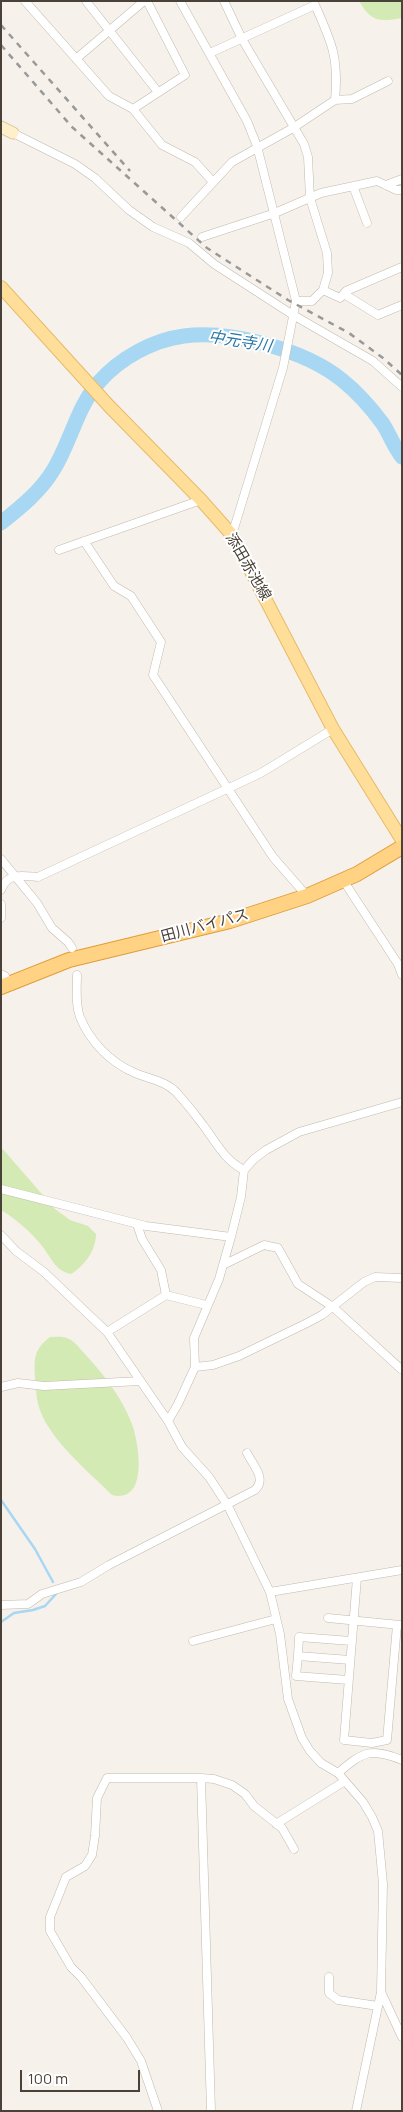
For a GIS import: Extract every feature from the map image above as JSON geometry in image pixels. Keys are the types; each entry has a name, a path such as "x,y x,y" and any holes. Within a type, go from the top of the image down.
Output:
{"highway":[{"name":"田川バイパス","path":"4,982 69,960 230,921 307,896 358,874 402,847"}],"main road":[{"path":"1,127 13,133"},
{"name":"添田赤池線","path":"1,287 109,406 201,500 232,535 333,729 402,840"}],"street":[{"path":"25,1 109,96 133,109 162,145 195,162 213,182"},
{"path":"86,1 158,92"},
{"path":"76,58 146,1 185,75 133,109"},
{"path":"180,1 247,121 257,146 296,300 283,368 232,535"},
{"path":"224,1 242,38 304,144 308,157 310,198 327,253 328,273 323,290 312,301 296,300"},
{"path":"210,53 315,5 332,41 336,60 335,100"},
{"path":"181,217 232,162 257,146 293,128 335,100 352,99 388,81"},
{"path":"13,133 75,164 95,178 129,210 153,226 189,243 214,264 294,315 374,361 402,387"},
{"path":"386,185 402,179"},
{"path":"202,237 275,213 321,193 377,181 396,190 402,190"},
{"path":"353,186 367,224"},
{"path":"323,290 340,298 344,294 392,270 402,267"},
{"path":"344,294 378,315 402,305"},
{"path":"59,550 201,500"},
{"path":"84,541 114,586 131,596 161,642 153,674 273,857 307,896"},
{"path":"1,890 7,880 15,875 38,877 261,773 333,729"},
{"path":"1,859 37,903 52,928 72,948"},
{"path":"343,880 398,964 402,975"},
{"path":"1,904 1,918"},
{"path":"77,975 77,1003 80,1017 102,1051 113,1061 134,1073 165,1084 175,1091 203,1125 220,1150 233,1164 244,1170"},
{"path":"168,1421 195,1367 194,1338 223,1265 241,1197 244,1170 254,1158 299,1132 402,1102"},
{"path":"1,1189 137,1224 231,1237"},
{"path":"137,1224 142,1238 161,1270 166,1295"},
{"path":"1,1235 16,1251 44,1272 107,1332 168,1421 182,1447 208,1477 228,1506 270,1592 288,1699 302,1738 310,1751 321,1762 338,1773 363,1802 378,1831 383,1884 381,1992 356,2111"},
{"path":"223,1265 264,1245 278,1248 298,1284 333,1307 401,1369"},
{"path":"195,1367 213,1365 240,1356 314,1319 333,1307 356,1287 375,1277 402,1278"},
{"path":"107,1332 166,1295 206,1304"},
{"path":"1,1387 18,1383 44,1386 140,1381"},
{"path":"1,1606 28,1604 42,1594 81,1582 109,1565 228,1506 260,1485 261,1479 246,1453"},
{"path":"270,1592 402,1570"},
{"path":"328,1618 353,1620 399,1625 387,1740 372,1743 344,1740 351,1641 353,1620 357,1578"},
{"path":"193,1641 276,1619"},
{"path":"348,1680 296,1676 299,1637 351,1641"},
{"path":"298,1656 350,1660"},
{"path":"392,1684 402,1686"},
{"path":"338,1773 357,1757 370,1753 383,1753 402,1760"},
{"path":"158,2111 141,2062 127,2038 71,1967 50,1931 50,1917 66,1877 85,1866 92,1855 97,1798 107,1778 201,1778 214,1779 232,1785 245,1794 254,1806 282,1828 294,1849"},
{"path":"201,1778 211,2111"},
{"path":"276,1824 345,1781"},
{"path":"329,1977 329,1993 333,1998 378,2006"},
{"path":"381,1992 402,2037"}],"green space":[{"path":"359,1 402,1 402,18 377,19 372,17 363,8"},
{"path":"1,1147 55,1209 70,1220 88,1226 96,1234 92,1252 80,1267 71,1274 57,1267 33,1236 1,1210"},
{"path":"50,1337 67,1338 76,1344 111,1385 128,1414 135,1433 139,1458 136,1482 132,1491 124,1495 112,1495 69,1453 43,1417 37,1398 35,1359 38,1350"}],"waterway":[{"name":"中元寺川","path":"1,523 30,498 49,477 60,458 85,402 107,373 127,358 149,346 184,336 223,336 267,344 288,351 327,369 359,395 383,424 402,457"},
{"path":"1,1500 35,1549 53,1582"},
{"path":"1,1622 14,1613 45,1606 56,1594"}],"railway":[{"path":"1,25 130,171"},
{"path":"1,45 72,127 207,248 288,300 349,333 383,358 402,375"}]}
